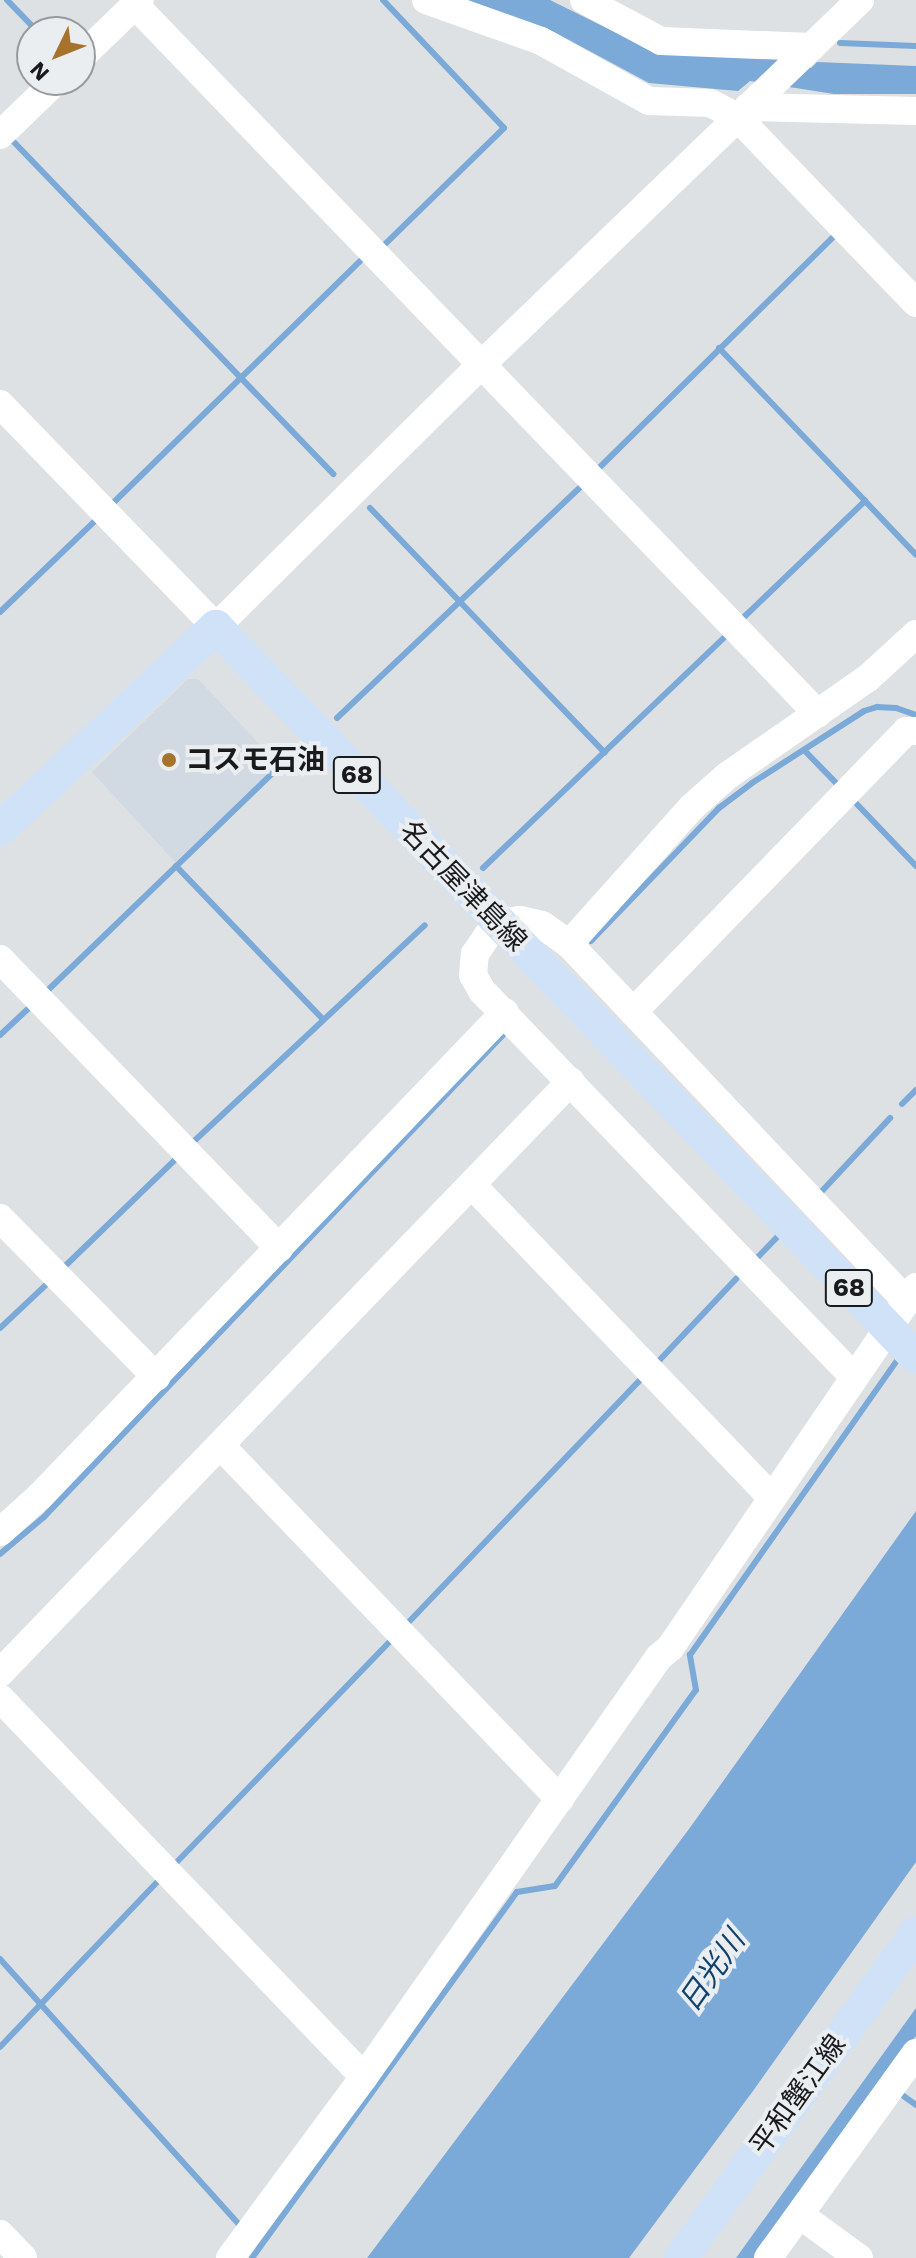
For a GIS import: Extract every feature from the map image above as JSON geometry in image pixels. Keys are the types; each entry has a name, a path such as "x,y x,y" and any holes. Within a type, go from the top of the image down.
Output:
{"main road":[{"path":"0,829 216,627"},
{"name":"名古屋津島線","path":"216,627 916,1357"},
{"name":"平和蟹江線","path":"681,2258 916,1933"}],"street":[{"path":"426,0 541,41 649,101 916,111"},
{"path":"584,0 661,41 807,51"},
{"path":"96,43 138,2 818,714"},
{"path":"0,404 216,627 482,364 807,51 853,2"},
{"path":"2,131 40,96"},
{"path":"748,107 916,303"},
{"path":"569,944 692,807 727,776 868,678 916,634"},
{"path":"633,1012 906,731 916,731"},
{"path":"230,2258 364,2077 659,1657 670,1648 771,1497 854,1377 911,1293 569,944 542,925 520,920 499,923 475,954 473,975 482,991 854,1377"},
{"path":"0,959 279,1248"},
{"path":"0,1532 40,1496 156,1377 505,1012"},
{"path":"0,1673 571,1081"},
{"path":"472,1185 771,1497"},
{"path":"0,1218 156,1377"},
{"path":"220,1445 560,1799"},
{"path":"0,1698 364,2077"},
{"path":"768,2258 916,2053"},
{"path":"800,2215 859,2258"},
{"path":"0,2234 23,2258"}],"shaded area":[{"path":"188,679 198,679 279,765 175,862 92,772"}],"water":[{"path":"467,0 550,0 659,54 772,58 811,68 817,62 916,66 916,94 834,94 750,81 738,91 649,83 554,32"},
{"name":"日光川","path":"916,1511 916,1862 753,2091 629,2258 367,2258 689,1829"},
{"path":"916,2008 916,2036 756,2258 736,2258"}],"waterway":[{"path":"7,0 22,16"},
{"path":"383,0 504,128 384,245"},
{"path":"840,43 916,46"},
{"path":"11,139 333,474"},
{"path":"599,468 836,234"},
{"path":"110,506 364,257"},
{"path":"719,348 865,501"},
{"path":"337,718 584,484"},
{"path":"744,617 865,501 916,555"},
{"path":"370,508 605,753"},
{"path":"0,612 98,518"},
{"path":"483,868 726,636"},
{"path":"591,941 719,808 752,783 864,711 877,707 896,708 916,715"},
{"path":"804,750 839,786"},
{"path":"47,991 277,769"},
{"path":"852,799 916,866"},
{"path":"176,866 322,1018"},
{"path":"191,1144 425,925"},
{"path":"0,1035 30,1007"},
{"path":"0,1554 44,1517 503,1035"},
{"path":"902,1104 916,1090"},
{"path":"822,1191 890,1118"},
{"path":"62,1269 175,1160"},
{"path":"756,1259 781,1233"},
{"path":"654,1366 736,1279"},
{"path":"0,1328 48,1283"},
{"path":"252,2258 517,1892 555,1886 696,1690 690,1655 900,1356"},
{"path":"404,1627 643,1377"},
{"path":"173,1866 393,1638"},
{"path":"0,2047 160,1879"},
{"path":"0,1959 239,2224"},
{"path":"898,2092 916,2105"}],"place":[{"name":"コスモ石油","path":"169,760"}]}
